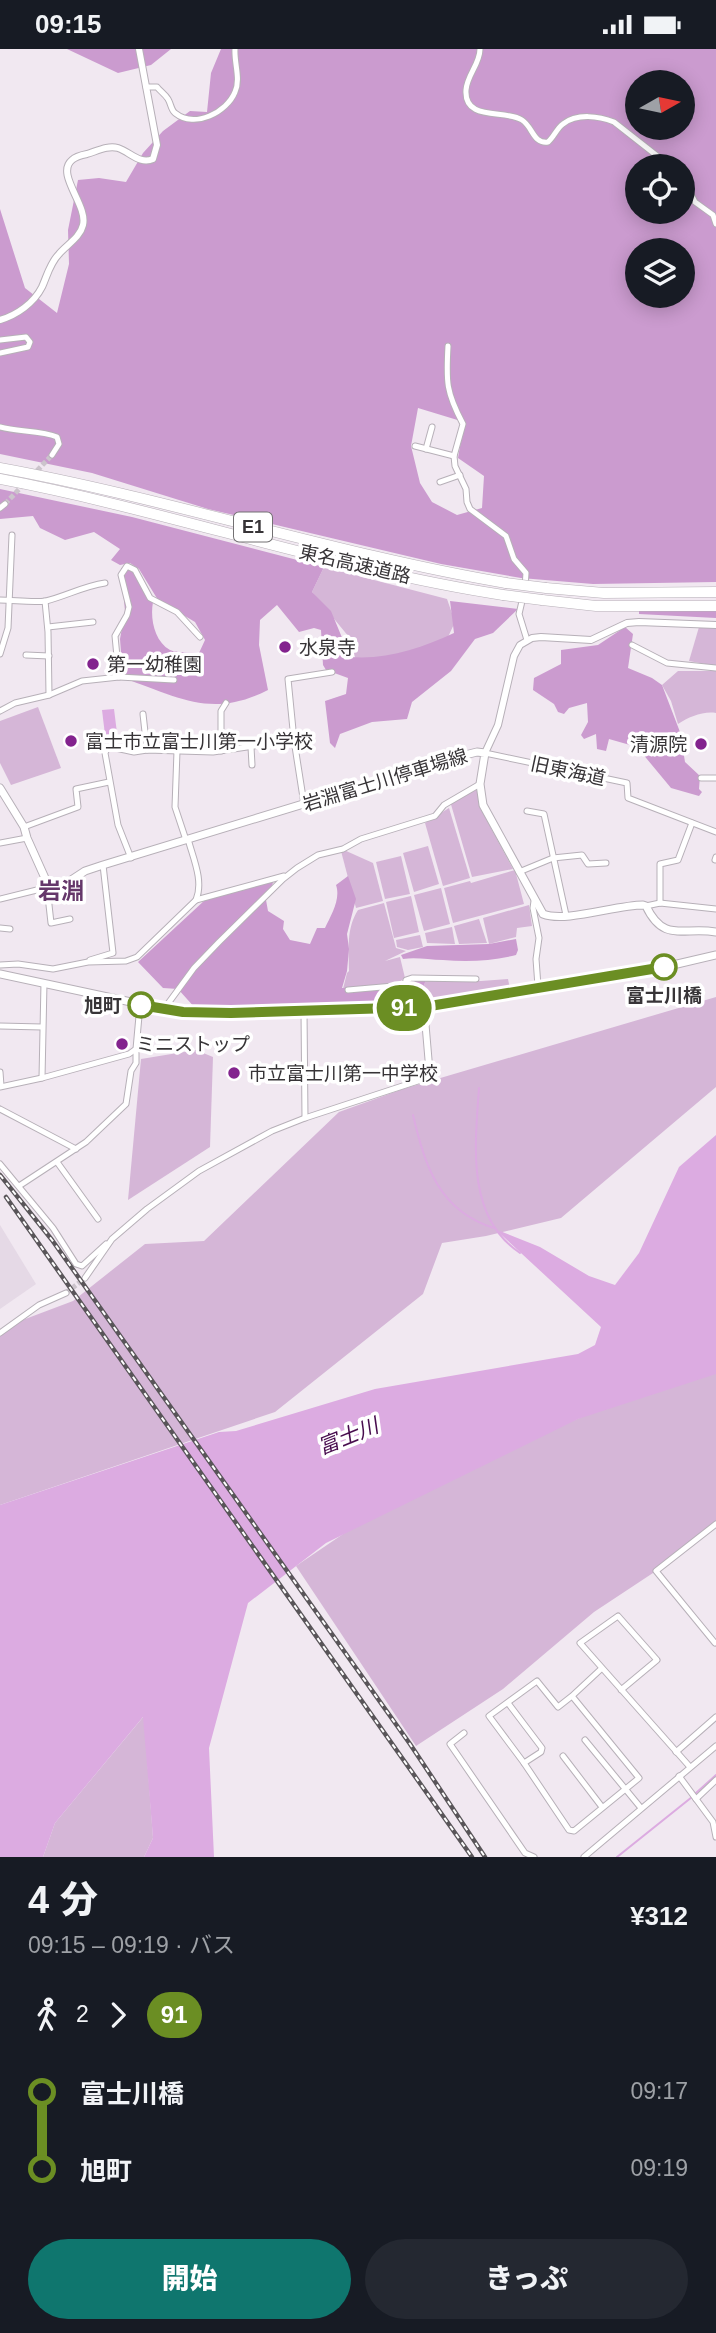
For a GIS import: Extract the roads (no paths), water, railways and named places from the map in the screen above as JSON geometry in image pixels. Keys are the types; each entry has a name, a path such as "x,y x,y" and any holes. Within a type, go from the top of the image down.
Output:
{"highway":[{"name":"東名高速道路","path":"0,468 98,488 385,560 506,583 604,593 716,592"},
{"name":"東名高速道路","path":"0,479 108,502 383,572 503,595 596,606 716,606"}],"main road":[{"name":"岩淵富士川停車場線","path":"51,888 56,890 85,871 103,865 477,752 485,753 480,784 483,805 534,901"},
{"path":"1,793 24,827 51,888"},
{"path":"534,901 543,914 550,917 646,906 655,921 668,931 716,932"},
{"path":"0,974 163,1010 231,1013 424,1007 538,986 643,972 716,955"}],"street":[{"path":"0,320 12,316 32,301 40,291 58,254 79,234 84,225 83,212 67,178 66,169 71,160 107,147 117,148 143,161 153,159 157,145 139,49"},
{"path":"146,87 157,87 167,97 174,112 183,117 202,119 217,113 236,92 238,78 235,49"},
{"path":"480,49 466,92 473,108 483,113 516,117 525,121 536,140 541,143 548,142 562,125 574,118 606,118 655,154"},
{"path":"695,202 713,215 716,224"},
{"path":"0,340 26,337 30,342 28,347 0,353"},
{"path":"449,346 446,380 449,395 463,424 454,456 470,509 506,536 514,559 526,573 519,614 527,641"},
{"path":"0,427 57,437 59,444 52,455"},
{"path":"426,449 432,427"},
{"path":"415,446 454,456"},
{"path":"440,482 460,475"},
{"path":"0,654 8,628 12,535"},
{"path":"120,677 114,636 129,607 121,582 121,575 127,566 135,570 150,598 177,612 200,637"},
{"path":"0,600 45,601 85,586 105,583"},
{"path":"45,601 49,695"},
{"path":"48,627 93,622"},
{"path":"485,753 498,725 514,656 520,645 527,641 541,637 591,640 627,623 716,625"},
{"path":"632,645 667,663 716,668"},
{"path":"26,655 49,656"},
{"path":"304,804 288,679 332,672"},
{"path":"0,711 15,703 49,695 82,681 120,677 174,680"},
{"path":"221,751 221,711 226,703"},
{"path":"143,714 147,750"},
{"path":"131,858 118,825 109,782 105,753 107,749 111,747 134,752 221,751 294,740"},
{"path":"251,747 252,765"},
{"path":"88,962 126,961 137,957 196,900 200,888 198,878 175,807 177,751"},
{"name":"旧東海道","path":"485,753 627,783 628,799 716,832"},
{"path":"701,778 716,778"},
{"path":"24,827 78,807 76,789 109,782"},
{"path":"163,1010 194,968 289,874 318,855 343,849 361,839 435,816 444,804 480,784"},
{"path":"527,811 544,814 566,915"},
{"path":"660,903 660,864 678,860 692,824"},
{"path":"0,843 27,838"},
{"path":"519,872 552,858 582,855 588,864 606,863"},
{"path":"0,965 10,963 53,969 88,962 113,953 103,865"},
{"path":"196,900 289,874"},
{"path":"0,899 51,888"},
{"path":"51,888 48,896 51,923 70,919"},
{"path":"534,901 539,938 536,959 538,986"},
{"path":"646,906 660,903 716,909"},
{"path":"0,928 10,929"},
{"path":"407,1008 404,992 406,980 476,979"},
{"path":"42,1078 44,983"},
{"path":"348,990 405,985"},
{"path":"19,1186 97,1133 126,1104 131,1071 136,1063 141,1005"},
{"path":"0,1164 53,1229 76,1264 82,1266 141,1214 199,1171 260,1137 305,1118 430,1077 424,1007"},
{"path":"304,1011 305,1118"},
{"path":"0,1026 42,1027"},
{"path":"0,1072 1,1086 120,1058 136,1049"},
{"path":"0,1109 76,1149"},
{"path":"57,1162 98,1219"},
{"path":"85,1278 109,1244"},
{"path":"0,1333 39,1305 66,1293"},
{"path":"715,1643 656,1570 716,1524"},
{"path":"621,1690 657,1660 618,1616 580,1643 601,1669 690,1767"},
{"path":"572,1696 639,1778 575,1831 569,1830 489,1716 537,1681 558,1707 601,1669"},
{"path":"508,1703 542,1748 541,1752 524,1763"},
{"path":"676,1752 716,1717"},
{"path":"464,1733 450,1744 525,1853 534,1857"},
{"path":"585,1740 641,1808"},
{"path":"584,1857 716,1746"},
{"path":"563,1756 602,1807"},
{"path":"679,1776 715,1822 716,1837"},
{"path":"696,1799 716,1780"}],"water":[{"path":"114,709 117,733 105,735 102,710"},
{"name":"富士川","path":"716,1135 716,1374 578,1419 326,1543 248,1603 209,1748 214,1857 144,1857 153,1838 143,1717 55,1823 43,1857 0,1857 0,1505 219,1432 236,1431 375,1389 578,1354 595,1345 601,1327 495,1229 540,1247 589,1276 615,1285 639,1253 679,1167"}],"waterway":[{"path":"479,1088 476,1156 482,1200 490,1220 503,1238 520,1253"},
{"path":"413,1115 429,1169 447,1198 475,1220 494,1228"},
{"path":"696,1793 716,1775"},
{"path":"617,1857 692,1797"}],"tunnel":[{"path":"32,476 52,455"},
{"path":"5,504 23,485"},
{"path":"66,1293 85,1278"}],"railway":[{"path":"0,1175 52,1240 410,1744 485,1857"},
{"path":"6,1197 472,1857"}],"place":[{"name":"水泉寺","path":"285,647"},
{"name":"第一幼稚園","path":"93,664"},
{"name":"富士市立富士川第一小学校","path":"71,741"},
{"name":"清源院","path":"701,744"},
{"name":"富士川橋","path":"664,967"},
{"name":"旭町","path":"141,1005"},
{"name":"ミニストップ","path":"122,1044"},
{"name":"市立富士川第一中学校","path":"234,1073"}],"district":[{"name":"岩淵","path":"61,891"}]}
